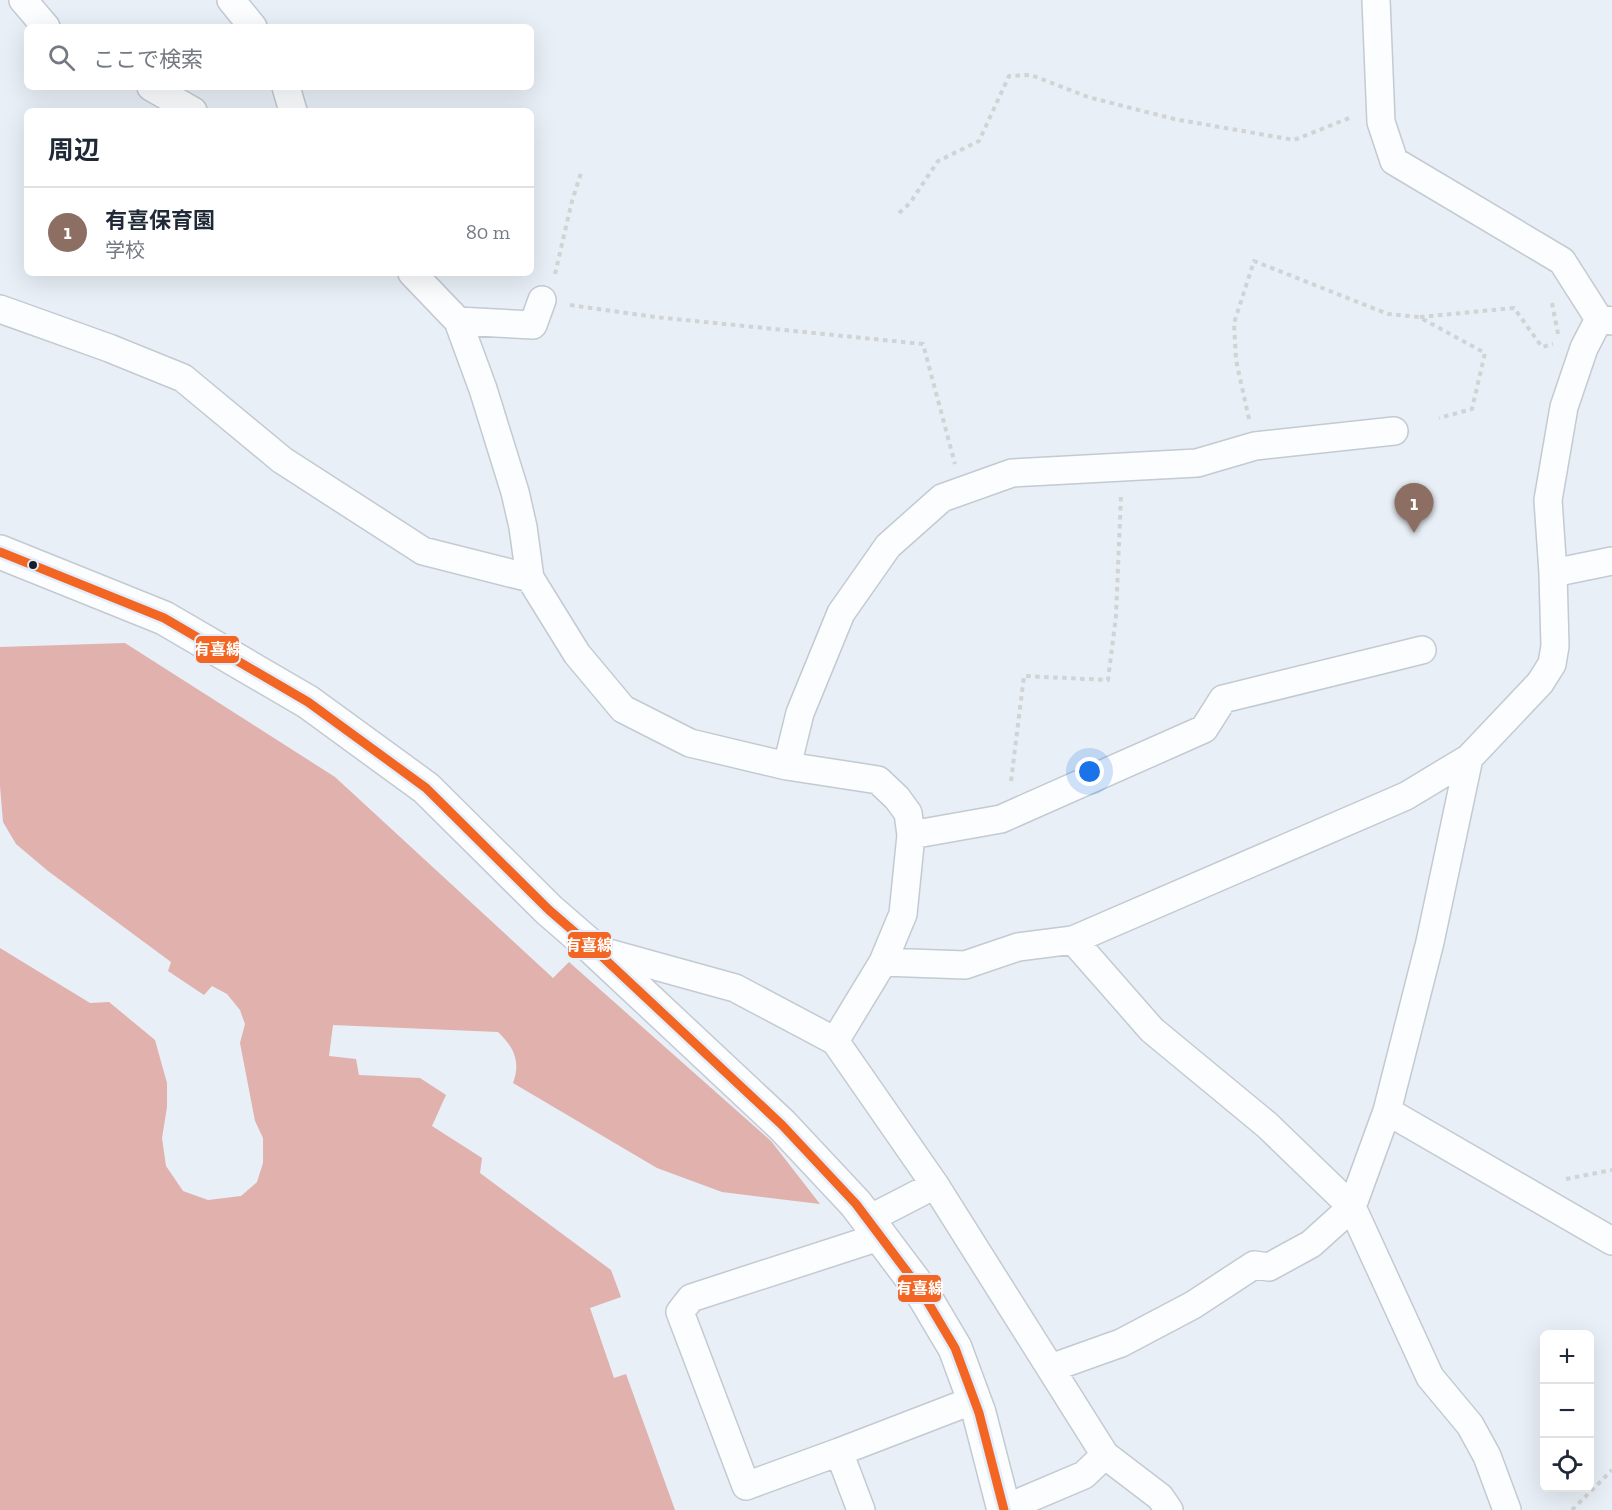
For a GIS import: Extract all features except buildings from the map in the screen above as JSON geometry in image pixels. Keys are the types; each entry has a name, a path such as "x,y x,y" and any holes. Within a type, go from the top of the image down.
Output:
{"street":[{"path":"22,0 43,24"},
{"path":"231,0 251,24"},
{"path":"883,962 965,965 1018,947 1073,940 1406,796 1469,758 1540,683 1552,664 1555,646 1548,500 1562,419 1584,348 1605,320 1562,261 1394,161 1381,122 1376,0"},
{"path":"156,90 188,108"},
{"path":"287,90 291,108"},
{"path":"415,276 458,321 483,389 515,492 523,527 530,578 577,654 623,710 690,743 787,766 878,780 897,798 908,813 911,835 903,914 883,962 835,1041"},
{"path":"458,321 533,325 542,300"},
{"path":"0,309 109,348 183,378 282,460 423,551 530,578"},
{"path":"787,766 800,713 841,613 888,546 942,498 1012,473 1197,463 1255,446 1394,431"},
{"path":"0,552 165,618 308,702 426,788 549,910 594,948 782,1125 856,1204 920,1289 955,1348 974,1400 1004,1510 1084,1475 1105,1455"},
{"path":"1553,573 1612,561"},
{"path":"911,835 1001,819 1204,729 1224,699 1422,650"},
{"path":"1051,1368 1121,1344 1193,1305 1254,1265 1269,1267 1290,1256 1311,1244 1352,1207 1387,1111 1430,942 1469,758"},
{"path":"1073,940 1152,1030 1267,1125 1352,1207 1430,1377 1470,1425 1487,1456 1507,1510"},
{"path":"594,948 735,988 835,1041 935,1185 1105,1455 1160,1497 1170,1510"},
{"path":"1387,1111 1612,1240"},
{"path":"935,1185 873,1228 691,1298 680,1312 746,1486 974,1400"},
{"path":"839,1452 861,1510"}],"path":[{"path":"899,213 910,203 938,161 979,141 1009,76 1031,75 1088,97 1174,119 1294,140 1334,126 1380,103"},
{"path":"581,173 572,201 557,269 542,300 655,317 923,344 962,491"},
{"path":"1255,446 1236,360 1234,323 1254,261 1388,314 1419,317 1514,308 1542,347 1559,341 1551,295"},
{"path":"1419,317 1485,353 1472,409 1439,418"},
{"path":"1011,814 1011,778 1024,676 1108,680 1116,616 1122,467"},
{"path":"1572,1510 1612,1470"}],"shaded area":[{"path":"125,643 335,777 553,978 569,962 771,1141 820,1204 722,1192 657,1168 513,1083 516,1068 514,1055 508,1043 498,1032 333,1025 329,1056 356,1059 359,1075 420,1078 446,1095 432,1126 482,1158 480,1173 611,1270 621,1297 590,1308 614,1378 626,1374 675,1510 0,1510 0,948 90,1003 109,1002 155,1040 167,1083 167,1107 162,1138 166,1166 183,1191 208,1200 241,1196 257,1182 263,1163 263,1138 255,1121 240,1043 245,1024 240,1010 227,994 212,986 204,995 168,971 171,962 48,871 16,844 3,822 0,786 0,647"}],"transit line":[{"name":"有喜線","path":"0,552 164,618 308,702 426,788 549,910 594,949 782,1125 856,1204 920,1289 955,1348 979,1413 1004,1510"}],"place":[{"name":"有喜保育園","path":"1414,533"}]}
